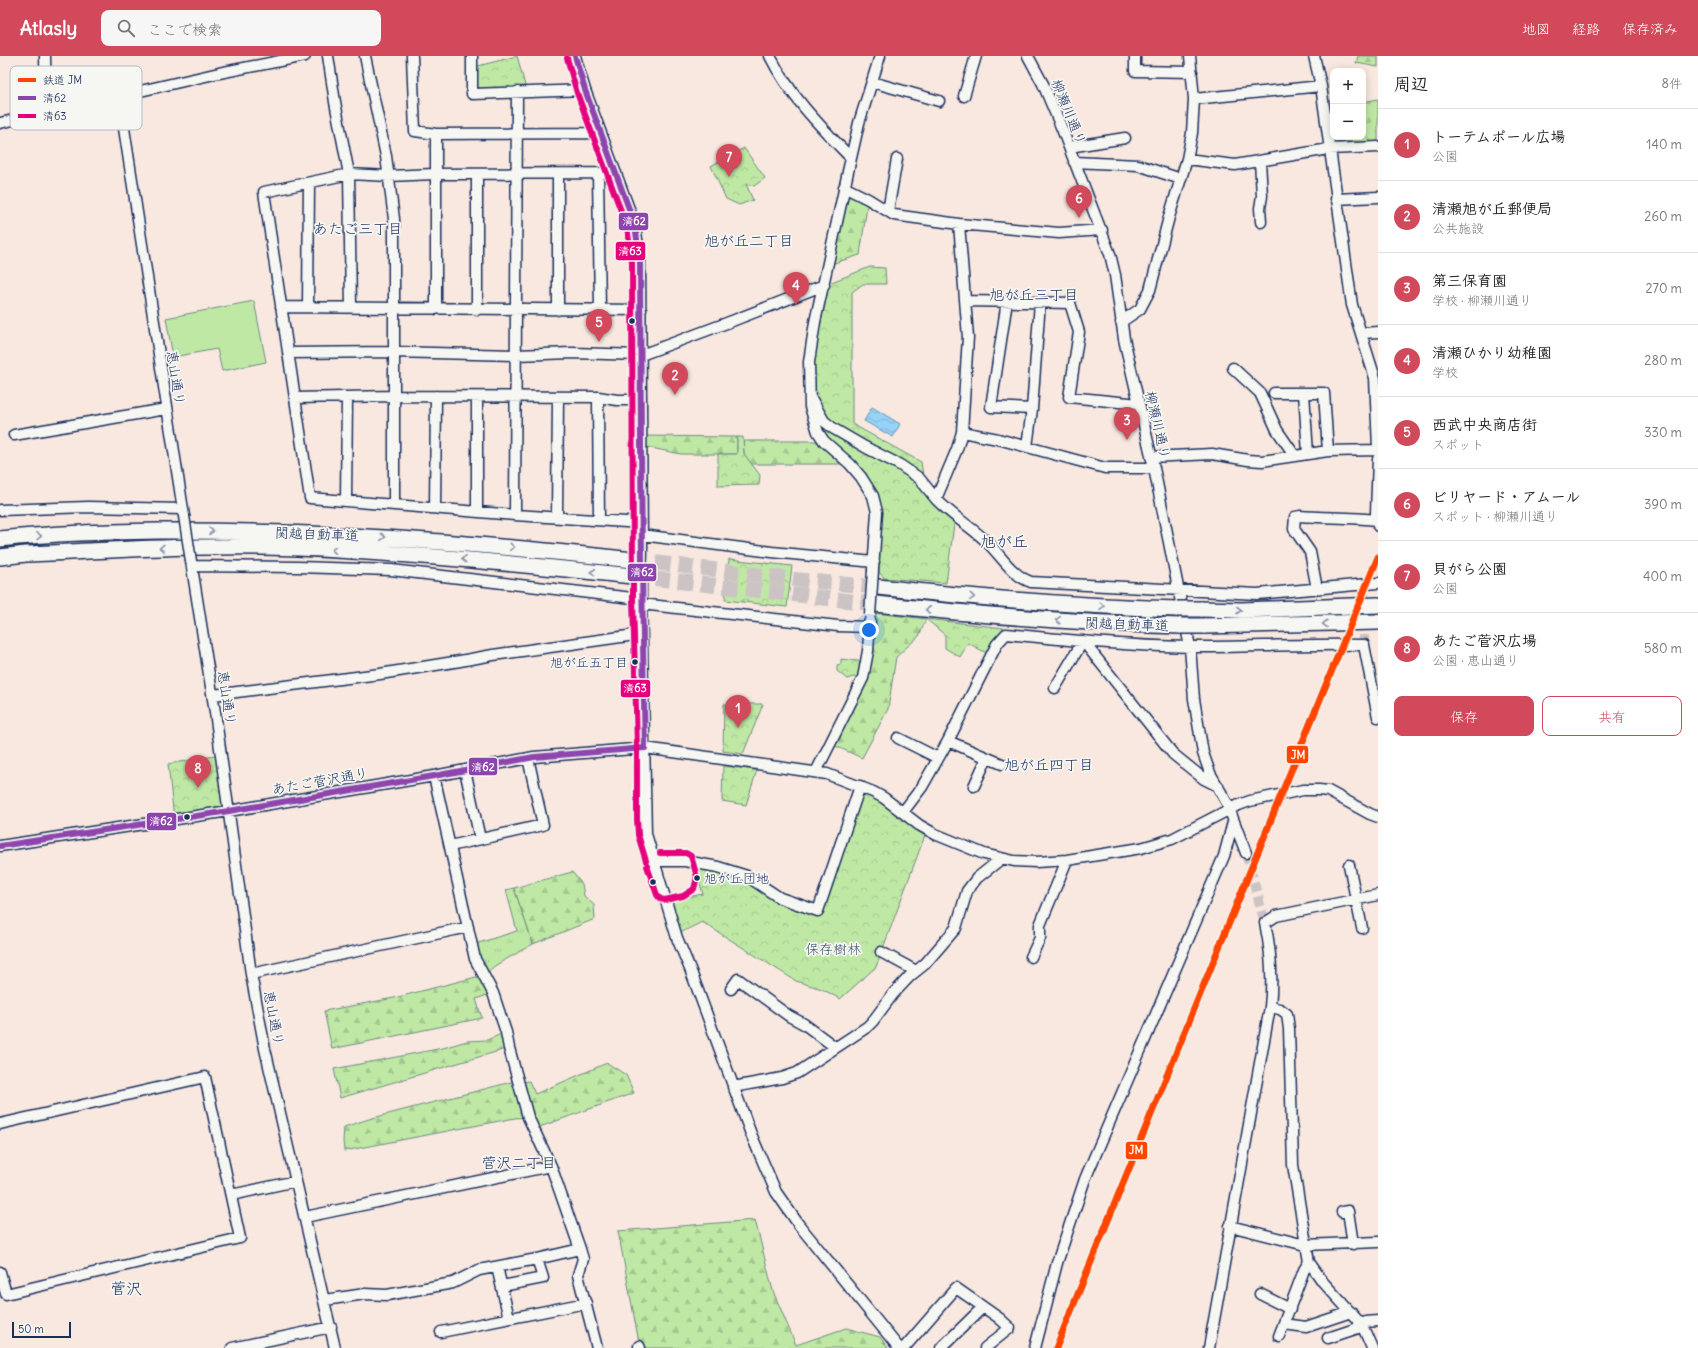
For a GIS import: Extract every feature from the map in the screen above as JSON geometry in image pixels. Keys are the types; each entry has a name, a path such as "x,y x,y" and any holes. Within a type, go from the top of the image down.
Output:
{"highway":[{"name":"関越自動車道","path":"0,539 128,532 214,531 295,533 374,536 517,548 633,560"},
{"name":"関越自動車道","path":"0,557 26,554 193,548 297,548 494,561 632,576"},
{"name":"関越自動車道","path":"878,587 944,594 1097,606 1200,610 1378,605"},
{"name":"関越自動車道","path":"873,609 941,611 1107,624 1181,626 1378,622"}],"street":[{"path":"45,56 45,66"},
{"path":"142,91 219,73 305,56"},
{"path":"328,56 335,102 350,174 351,307"},
{"path":"365,56 389,176 394,219 394,505"},
{"path":"412,56 415,131 436,134 601,133"},
{"path":"472,56 472,94 585,90"},
{"path":"574,56 635,225 640,261 642,523 641,598 646,834 677,938 733,1086 776,1192 799,1225 898,1348"},
{"path":"770,56 778,72 801,105 851,158"},
{"path":"816,772 863,678 868,651 869,626 873,609 877,512 873,496 864,481 850,464 824,442 818,432 812,415 809,395 809,362 815,322 844,187 880,56"},
{"path":"964,96 976,56"},
{"name":"柳瀬川通り","path":"1028,56 1043,84 1102,230 1110,254 1115,275 1121,322 1128,357 1154,468 1190,647 1194,699 1203,753 1210,773 1229,809 1246,853"},
{"path":"1135,56 1135,70 1192,72"},
{"path":"1121,322 1140,309 1150,290 1187,159 1192,133 1194,99 1190,56"},
{"path":"1151,457 1212,454 1262,461 1328,451 1378,449 1375,378 1362,332 1352,305 1321,86 1314,56"},
{"path":"872,82 939,101"},
{"path":"1194,99 1321,86"},
{"path":"515,515 518,174 517,92"},
{"path":"0,122 10,120"},
{"name":"恵山通り","path":"124,130 166,409 213,695 251,974 265,1048 296,1182 306,1217 330,1326"},
{"path":"436,134 434,174 436,309"},
{"path":"1068,147 1125,138"},
{"path":"1187,159 1235,164 1329,150 1378,147"},
{"path":"888,211 897,159"},
{"path":"1260,160 1262,196 1260,208 1261,222"},
{"path":"1074,162 1138,165 1181,179"},
{"path":"598,173 600,310"},
{"path":"616,173 434,174 389,176 350,174 264,192 280,307 310,498 515,515 642,523"},
{"path":"477,174 477,310"},
{"path":"558,174 558,310"},
{"path":"308,307 309,183"},
{"path":"844,187 894,215 959,224 1059,233 1102,230"},
{"path":"1336,199 1378,197"},
{"path":"936,499 957,449 962,432 968,336 959,224"},
{"path":"288,353 393,352 516,355 572,353 640,355 824,285"},
{"path":"966,301 1070,303 1078,332 1070,398 1139,404"},
{"path":"1007,301 991,407 1032,409"},
{"path":"1027,447 1032,409 1040,302"},
{"path":"280,307 394,307 477,310 641,310"},
{"path":"1362,332 1378,332"},
{"path":"1233,368 1260,393 1277,430 1296,456"},
{"path":"1274,392 1324,393 1328,451"},
{"path":"1304,393 1308,454"},
{"path":"809,395 824,421 834,430 900,465 919,478 948,511 986,541 1012,568 1026,580 1031,582 1257,594 1378,583"},
{"path":"295,398 436,396 598,397 617,400 640,400"},
{"path":"436,396 436,508"},
{"path":"346,501 347,397"},
{"path":"477,397 477,512"},
{"path":"557,517 558,397"},
{"path":"598,397 599,520"},
{"path":"14,435 166,409"},
{"path":"962,432 998,439 1104,468 1154,468"},
{"path":"1317,589 1310,552 1294,529 1295,517 1300,516 1337,519 1345,517 1378,523 1376,513 1378,459"},
{"path":"0,510 88,507 183,512"},
{"path":"642,541 772,552 874,566"},
{"path":"191,564 392,570 641,598 838,626 869,626"},
{"path":"213,695 380,674 493,655 642,634"},
{"path":"903,812 922,787 948,741 997,644 1006,634 1083,641 1190,647 1306,644 1364,645 1378,717"},
{"path":"1055,688 1083,641"},
{"path":"1083,641 1173,754 1204,779 1218,786"},
{"path":"898,738 938,758"},
{"path":"948,741 1002,764"},
{"name":"あたご菅沢通り","path":"0,846 229,811 552,754 645,748 827,774 860,786 884,798 919,825 935,834 984,854 1001,859 1028,862 1067,860 1156,845 1182,834 1229,809 1250,801 1303,790 1319,790 1328,792 1378,817"},
{"path":"450,846 543,825 528,758"},
{"path":"974,786 987,758"},
{"path":"465,770 480,839"},
{"path":"434,776 475,958 495,983 509,1048 528,1117 551,1166 580,1249 582,1268 578,1275 597,1348"},
{"path":"654,862 685,861 718,866 747,876 780,898 818,910 860,786"},
{"path":"1036,1348 1057,1263 1085,1179 1224,856 1233,822"},
{"path":"733,1086 782,1078 797,1073 820,1060 835,1047 867,1027 893,994 925,964 956,928 967,891 977,878 1001,859"},
{"path":"1031,957 1040,938 1040,925 1067,860"},
{"path":"1349,865 1362,928"},
{"path":"1209,1348 1270,1007 1272,972 1269,942 1265,923 1276,916 1356,898 1378,895"},
{"path":"251,974 468,927"},
{"path":"881,952 916,971"},
{"path":"731,988 738,979 835,1047"},
{"path":"1270,1007 1280,1009 1287,1014 1289,1029 1293,1165 1309,1262 1323,1282 1362,1325 1372,1348"},
{"path":"0,1124 205,1077 240,1238 6,1294 0,1272"},
{"path":"306,1217 551,1166"},
{"path":"231,1195 296,1182"},
{"path":"1342,1212 1348,1212 1353,1244"},
{"path":"1230,1226 1305,1245 1378,1242"},
{"path":"325,1300 365,1294 387,1295 453,1283 479,1270 580,1249"},
{"path":"502,1286 543,1278 537,1259"},
{"path":"1279,1336 1304,1270 1309,1262"},
{"path":"497,1266 509,1318"},
{"path":"904,1348 956,1288 999,1318 1010,1328 986,1348"},
{"path":"1260,1294 1290,1309"},
{"path":"441,1332 586,1303"},
{"path":"941,1348 983,1307"},
{"path":"1284,1324 1306,1327 1351,1312"},
{"path":"1328,1338 1358,1328 1366,1322 1378,1322"},
{"path":"232,1348 330,1326 336,1348"}],"green space":[{"path":"517,56 526,89 477,90 474,87 474,67"},
{"path":"1358,56 1378,56 1378,67 1356,63"},
{"path":"1378,99 1378,147 1329,149 1325,113 1330,113 1330,140 1366,140 1366,101"},
{"path":"744,148 765,178 754,186 746,184 753,200 739,205 726,199 711,166"},
{"path":"844,187 868,199 860,255 828,265"},
{"path":"870,267 885,268 886,284 863,284 852,292 852,424 921,462 923,475 955,517 946,583 884,578 878,571 873,570 873,496 824,441 809,395 824,285"},
{"path":"254,301 266,362 222,371 217,349 173,357 166,318"},
{"path":"641,436 737,437 737,454 681,454 641,446"},
{"path":"737,437 743,437 744,454 760,475 759,485 718,486 718,454 737,454"},
{"path":"743,441 824,441 850,464 751,464 744,454"},
{"path":"729,559 792,566 787,607 725,600"},
{"path":"875,613 926,619 919,636 896,657 888,709 862,758 831,744 858,691"},
{"path":"926,619 1004,628 992,656 968,643 960,657 945,648 945,635"},
{"path":"841,659 866,662 863,678 853,677 847,679 837,671 837,665 841,664"},
{"path":"724,704 763,704 743,754 723,751"},
{"path":"221,755 229,811 174,819 168,764"},
{"path":"723,766 757,770 746,805 722,801"},
{"name":"保存樹林","path":"860,786 927,830 876,967 840,999 822,989 796,981 702,922 676,935 666,901 703,894 693,862 718,867 780,898 818,910"},
{"path":"572,872 582,884 584,896 594,905 595,919 533,944 514,888"},
{"path":"514,888 533,944 496,965 484,975 472,945 517,931 506,890"},
{"path":"484,975 493,993 476,999 482,1018 332,1049 324,1011 394,998"},
{"path":"506,1032 509,1048 340,1098 334,1069 443,1048 467,1041 487,1040"},
{"path":"607,1063 626,1075 634,1093 534,1129 528,1117 515,1118 344,1151 344,1127 369,1119 519,1080 522,1082 529,1081 535,1094"},
{"path":"755,1220 773,1291 796,1345 846,1328 880,1337 888,1348 640,1348 618,1231"}],"water":[{"path":"872,407 900,424 893,437 864,421"}],"tunnel":[{"path":"633,560 809,581 878,587"},
{"path":"632,576 876,604"},
{"path":"1364,584 1364,645"},
{"path":"1246,853 1265,923"}],"rail line":[{"name":"JM","path":"1056,1348 1378,557"}],"transit line":[{"name":"清62","path":"575,56 585,90 635,225 640,261 645,748"},
{"name":"清63","path":"567,58 577,93 627,227 632,262 633,599 637,748 637,819 638,835 646,861"},
{"name":"清62","path":"0,846 229,811 434,776 534,757 645,748"},
{"name":"清63","path":"647,866 657,895 660,899 665,900 683,896 694,889 697,877 691,856 686,853 660,853"}],"place":[{"name":"貝がら公園","path":"729,177"},
{"name":"ビリヤード・アムール","path":"1079,218"},
{"name":"清瀬ひかり幼稚園","path":"796,305"},
{"name":"西武中央商店街","path":"599,342"},
{"name":"清瀬旭が丘郵便局","path":"675,395"},
{"name":"第三保育園","path":"1127,440"},
{"name":"旭が丘五丁目","path":"635,662"},
{"name":"トーテムポール広場","path":"738,728"},
{"name":"あたご菅沢広場","path":"198,788"},
{"name":"旭が丘団地","path":"697,878"}],"district":[{"name":"あたご三丁目","path":"358,228"},
{"name":"旭が丘二丁目","path":"749,240"},
{"name":"旭が丘三丁目","path":"1034,294"},
{"name":"旭が丘","path":"1004,541"},
{"name":"旭が丘四丁目","path":"1049,764"},
{"name":"菅沢二丁目","path":"519,1162"},
{"name":"菅沢","path":"126,1288"}]}
